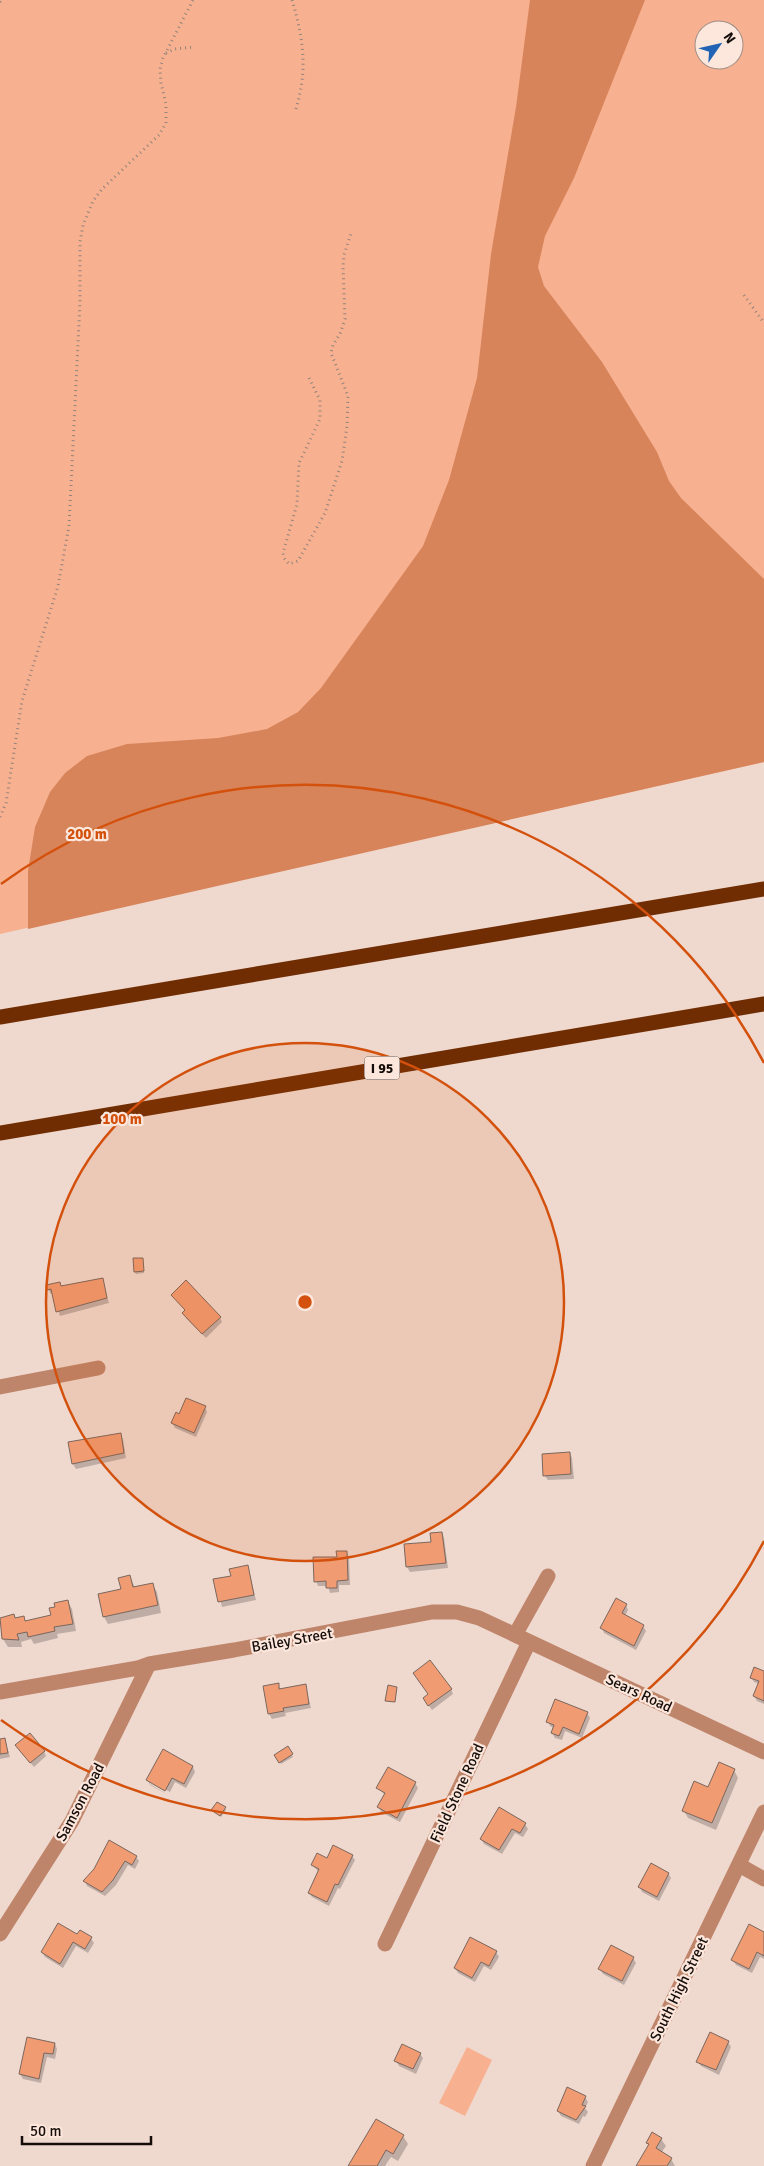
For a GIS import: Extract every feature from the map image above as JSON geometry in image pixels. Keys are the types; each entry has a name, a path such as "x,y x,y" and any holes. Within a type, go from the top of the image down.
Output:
{"highway":[{"path":"0,1017 764,889"},
{"name":"I 95","path":"0,1133 764,1004"}],"street":[{"path":"0,1387 98,1368"},
{"path":"514,1635 548,1576"},
{"name":"Bailey Street","path":"0,1692 138,1668 149,1664 271,1644 432,1612 456,1612 479,1618 514,1635"},
{"name":"Sears Road","path":"514,1635 764,1752"},
{"name":"Field Stone Road","path":"386,1944 530,1642"},
{"name":"Samson Road","path":"0,1934 72,1821 149,1664"},
{"name":"South High Street","path":"593,2166 764,1812"},
{"path":"739,1865 764,1879"}],"path":[{"path":"0,817 6,802 22,700 58,586 72,498 76,355 80,302 79,260 83,225 93,201 158,135 166,123 166,104 160,69 165,54 193,0"},
{"path":"292,0 304,66 302,90 295,112"},
{"path":"165,54 175,49 194,47"},
{"path":"309,378 318,394 322,411 318,427 297,470 297,504 283,553 284,558 289,564 298,561 325,513 342,462 347,426 348,396 332,353 333,345 340,334 345,320 343,266 344,255 352,231"},
{"path":"744,295 764,323"}],"shaded area":[{"path":"0,0 764,0 764,762 0,934"},
{"path":"530,0 645,0 574,178 545,236 538,267 544,286 602,362 657,452 669,481 681,498 764,579 764,762 28,929 28,871 35,827 50,792 65,773 87,756 127,744 218,738 267,729 298,712 321,688 423,546 449,480 477,378 491,254 516,107"},
{"path":"467,2047 492,2060 465,2116 439,2103"}],"building":[{"path":"133,1258 143,1258 144,1271 134,1272"},
{"path":"103,1278 107,1298 56,1312 51,1289 47,1290 46,1285 60,1282 61,1286"},
{"path":"186,1280 221,1317 202,1334 182,1313 185,1310 171,1295"},
{"path":"186,1398 206,1406 194,1433 171,1423 176,1412 179,1414"},
{"path":"121,1433 124,1453 72,1464 68,1442"},
{"path":"570,1452 571,1474 543,1476 542,1454"},
{"path":"442,1532 446,1563 406,1567 404,1544 431,1542 430,1533"},
{"path":"336,1551 347,1551 348,1580 337,1581 337,1588 326,1588 326,1581 314,1582 313,1557 337,1557"},
{"path":"248,1565 254,1595 218,1602 213,1579 231,1576 229,1569"},
{"path":"130,1575 133,1587 153,1583 158,1605 103,1617 98,1594 121,1589 118,1578"},
{"path":"616,1598 627,1604 622,1613 644,1625 634,1646 600,1628"},
{"path":"68,1600 73,1624 54,1627 55,1631 28,1637 27,1632 17,1634 19,1640 2,1639 0,1618 14,1614 15,1618 24,1616 25,1621 51,1615 49,1608 55,1607 54,1603"},
{"path":"430,1660 452,1689 428,1706 423,1698 428,1694 413,1673"},
{"path":"754,1667 764,1671 764,1701 753,1696 759,1681 750,1678"},
{"path":"279,1683 279,1689 306,1684 309,1704 283,1708 284,1711 268,1714 263,1686"},
{"path":"388,1685 397,1687 395,1702 385,1701"},
{"path":"555,1699 588,1712 579,1734 563,1727 559,1736 551,1733 554,1725 546,1722"},
{"path":"30,1733 45,1751 30,1763 15,1745"},
{"path":"5,1738 8,1753 0,1754 0,1739"},
{"path":"288,1746 293,1754 279,1763 274,1755"},
{"path":"163,1749 193,1766 184,1784 172,1778 165,1791 146,1780"},
{"path":"719,1762 735,1769 712,1823 682,1811 694,1781 708,1787"},
{"path":"388,1767 416,1782 397,1818 377,1807 385,1793 376,1788"},
{"path":"217,1802 226,1807 220,1816 211,1810"},
{"path":"499,1807 526,1823 520,1833 512,1829 499,1850 480,1839"},
{"path":"109,1840 137,1856 132,1865 125,1861 113,1880 102,1892 83,1881 94,1869"},
{"path":"333,1845 353,1855 338,1885 335,1884 327,1902 308,1893 319,1869 311,1865 317,1853 327,1858"},
{"path":"651,1863 669,1873 657,1897 638,1887"},
{"path":"58,1923 77,1934 80,1930 92,1937 85,1949 73,1942 60,1964 41,1952"},
{"path":"749,1924 764,1932 764,1956 757,1952 749,1969 731,1960"},
{"path":"470,1937 497,1951 489,1966 481,1962 472,1978 454,1968"},
{"path":"611,1945 634,1957 622,1981 598,1969"},
{"path":"710,2032 729,2041 716,2070 696,2062"},
{"path":"27,2037 55,2043 53,2054 44,2053 39,2079 19,2074"},
{"path":"402,2044 421,2053 413,2069 394,2061"},
{"path":"567,2087 586,2096 582,2105 586,2106 576,2120 557,2111"},
{"path":"376,2119 404,2135 393,2154 386,2150 377,2166 348,2166"},
{"path":"652,2132 662,2138 656,2148 672,2158 667,2166 636,2166 649,2144 646,2143"}]}
